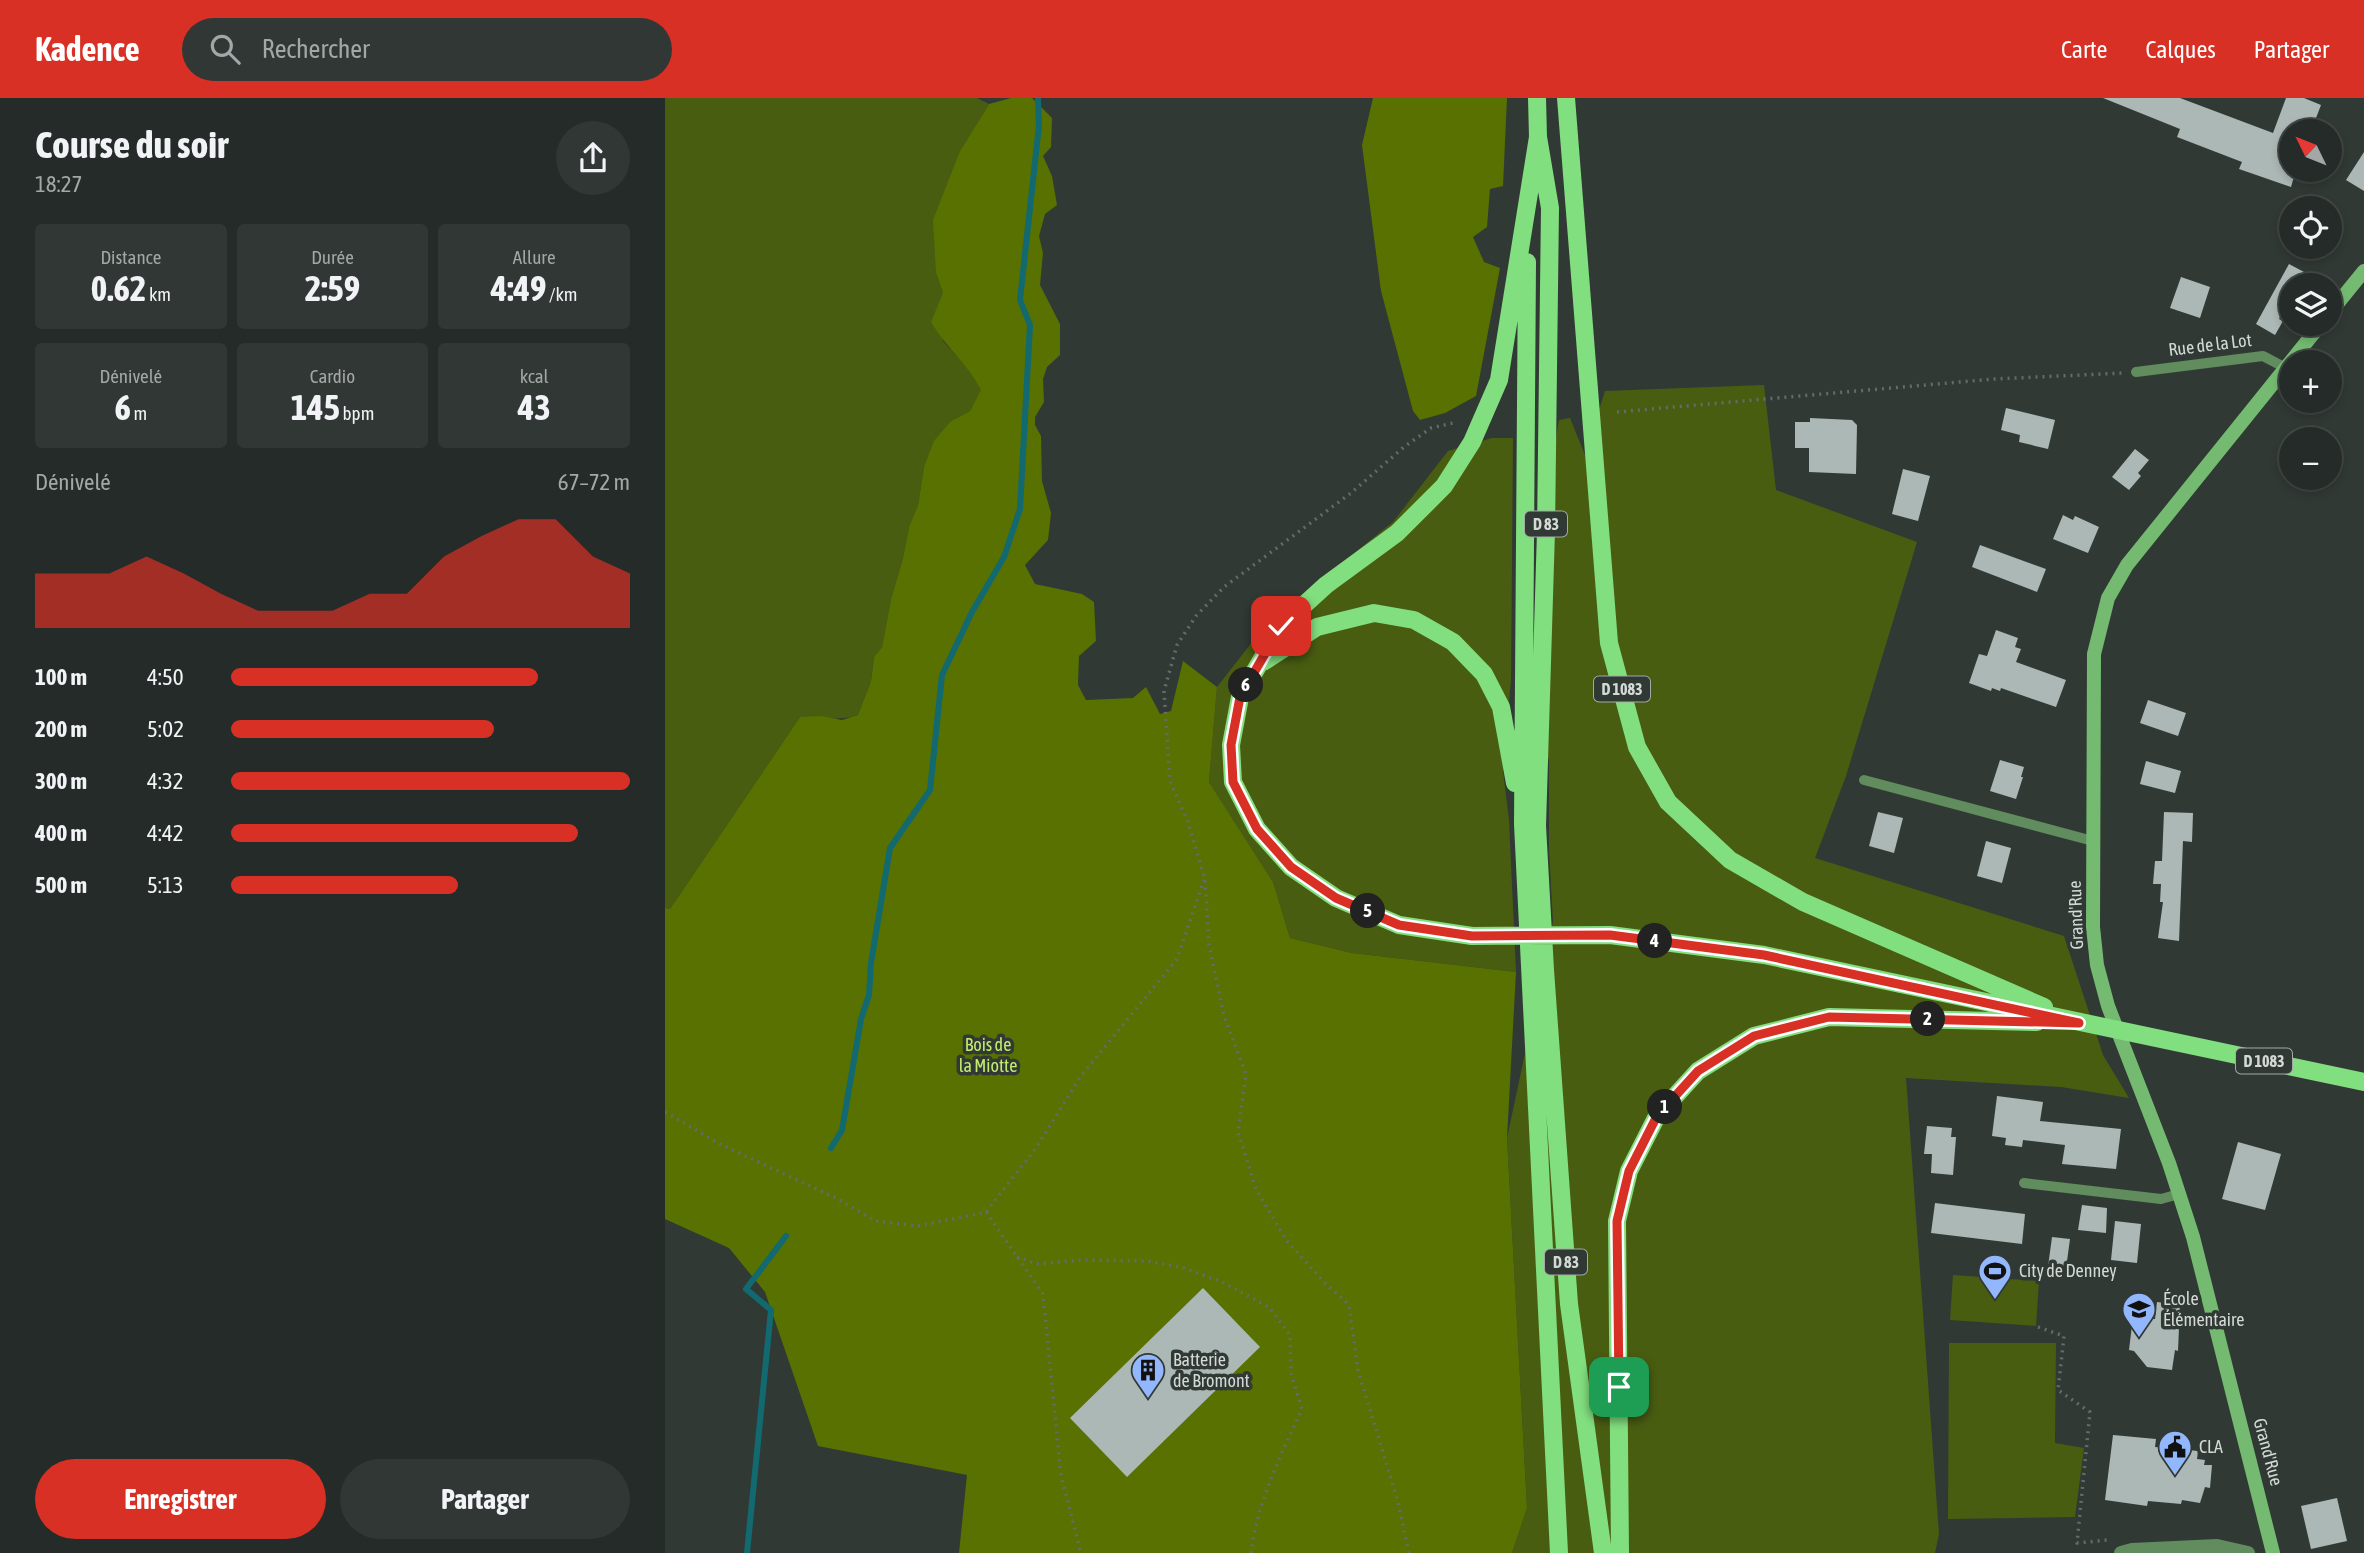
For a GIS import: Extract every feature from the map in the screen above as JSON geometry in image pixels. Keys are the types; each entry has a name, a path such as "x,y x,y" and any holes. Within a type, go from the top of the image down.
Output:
{"main road":[{"name":"D 83","path":"1537,98 1538,137 1550,208 1546,531 1535,913 1559,1553"},
{"name":"D 1083","path":"1566,98 1609,643 1637,747 1668,802 1730,860 1803,902 2079,1023"},
{"name":"D 83","path":"1535,913 1523,824 1527,202 1538,137"},
{"name":"D 1083","path":"1527,202 1499,380 1472,442 1444,486 1397,533 1326,585 1281,626 1240,697 1231,745 1233,782 1257,829 1291,867 1336,898 1399,925 1472,936 1610,935 1764,955 2364,1082"},
{"name":"D 1083","path":"1257,667 1317,627 1374,613 1414,620 1453,642 1484,674 1501,706 1523,824"},
{"name":"D 83","path":"1538,970 1569,1304 1603,1553"},
{"name":"D 1083","path":"1620,1553 1617,1221 1629,1171 1657,1116 1698,1071 1754,1036 1829,1017 2079,1023"}],"street":[{"path":"2342,298 2364,271"},
{"name":"Grand'Rue","path":"2301,350 2312,336"},
{"name":"Grand'Rue","path":"2273,1553 2193,1237 2108,1006 2097,965 2093,927 2093,841 2094,654 2108,598 2127,565 2279,377"},
{"path":"2121,1553 2132,1550 2217,1546 2248,1553"}],"lane":[{"name":"Rue de la Lot","path":"2137,372 2263,356 2279,364"},
{"path":"1864,780 2093,841"},
{"path":"2024,1183 2161,1199 2179,1194"}],"path":[{"path":"1616,412 1994,379 2137,372"},
{"path":"1409,1553 1398,1502 1358,1370 1349,1305 1286,1240 1256,1189 1238,1132 1246,1074 1224,1017 1216,981 1209,945 1205,879 1188,822 1170,781 1164,691 1177,645 1196,616 1224,587 1351,493 1404,447 1431,428 1453,423"},
{"path":"665,1112 720,1144 836,1198 876,1221 918,1226 986,1212 1036,1148 1081,1076 1177,959 1205,879"},
{"path":"986,1212 1043,1294 1061,1475 1081,1553"},
{"path":"1017,1257 1037,1264 1082,1259 1146,1261 1181,1267 1223,1282 1269,1307 1290,1335 1290,1373 1302,1409 1275,1470 1254,1528 1251,1553"},
{"path":"2038,1327 2064,1336 2058,1390 2090,1412 2077,1543 2107,1540 2115,1553"}],"green space":[{"path":"665,98 977,98 989,104 960,151 936,273 943,293 943,341 974,375 982,390 970,411 951,421 924,467 918,505 909,527 882,647 874,657 871,681 858,715 836,718 800,717 670,909 665,908"},
{"name":"Bois de la Miotte","path":"1011,98 1032,98 1052,118 1051,147 1043,156 1052,176 1057,205 1045,214 1039,236 1043,253 1040,285 1060,324 1060,355 1047,367 1043,379 1044,402 1035,417 1035,425 1041,436 1042,481 1051,513 1048,540 1025,565 1035,584 1082,594 1094,602 1096,641 1079,656 1078,685 1086,700 1133,698 1146,687 1160,714 1171,711 1183,661 1217,687 1209,782 1273,882 1290,938 1352,953 1516,972 1507,1138 1527,1508 1512,1553 959,1553 967,1475 818,1446 765,1292 729,1248 665,1219 665,908 670,909 800,717 821,716 842,720 858,715 871,681 874,657 882,647 909,527 918,505 924,467 934,441 951,421 970,411 981,390 931,322 943,293 936,273 933,220 960,151 989,104"},
{"path":"1373,98 1507,98 1503,186 1490,189 1487,227 1473,237 1484,262 1500,268 1476,396 1445,413 1420,420 1413,411 1381,291 1362,145"},
{"path":"1764,385 1776,490 1917,542 1846,776 1815,858 2064,936 2103,1055 2129,1098 2061,1087 1906,1078 1939,1534 1935,1553 1512,1553 1527,1508 1507,1138 1553,922 1549,850 1549,761 1545,747 1550,470 1559,420 1570,418 1585,455 1605,391"},
{"path":"1492,438 1513,438 1511,680 1503,771 1509,820 1516,972 1352,953 1290,938 1273,882 1209,782 1217,687 1267,623 1393,522 1448,451"},
{"name":"City de Denney","path":"1953,1275 2039,1281 2036,1326 1950,1320"},
{"path":"1949,1343 2056,1343 2055,1443 2084,1448 2075,1517 1948,1519"}],"building":[{"path":"2103,98 2180,98 2273,133 2286,98 2304,98 2321,105 2316,119 2279,119 2279,182 2292,182 2291,187 2239,169 2242,162 2177,137 2180,129"},
{"path":"2364,152 2364,191 2346,180"},
{"path":"2289,264 2304,272 2303,273 2284,273"},
{"path":"2181,277 2210,287 2200,318 2170,308"},
{"path":"2279,282 2279,328 2275,335 2256,324"},
{"path":"2006,408 2055,420 2048,449 2019,442 2020,435 2001,430"},
{"path":"1810,418 1852,420 1857,425 1856,474 1809,472 1809,448 1795,448 1795,422 1810,422"},
{"path":"2135,449 2149,460 2138,473 2141,476 2129,490 2112,477"},
{"path":"1903,469 1930,476 1918,521 1892,514"},
{"path":"2063,515 2073,520 2075,516 2099,527 2088,553 2053,539"},
{"path":"1980,545 2046,569 2037,592 1972,567"},
{"path":"1996,630 2018,638 2015,647 2021,649 2016,662 2066,680 2056,707 2001,688 2000,691 1992,688 1991,691 1969,683 1979,654 1987,656"},
{"path":"2148,700 2186,713 2178,736 2140,723"},
{"path":"2000,760 2024,767 2016,799 1990,791"},
{"path":"2146,761 2181,771 2175,793 2140,784"},
{"path":"1878,812 1903,818 1894,853 1869,846"},
{"path":"2164,812 2193,813 2192,842 2183,841 2179,941 2158,938 2163,902 2160,902 2161,884 2153,884 2155,861 2162,861"},
{"path":"1986,841 2011,848 2002,883 1977,876"},
{"path":"1997,1096 2043,1102 2040,1121 2121,1129 2116,1169 2062,1164 2065,1145 2023,1140 2022,1147 2005,1145 2006,1138 1992,1136"},
{"path":"1927,1126 1952,1128 1951,1137 1956,1137 1953,1175 1931,1173 1932,1154 1924,1154"},
{"path":"2238,1142 2281,1154 2265,1210 2222,1199"},
{"path":"1935,1203 2025,1214 2022,1244 1931,1233"},
{"path":"2082,1205 2107,1208 2106,1233 2078,1230"},
{"path":"2115,1221 2141,1224 2137,1263 2111,1260"},
{"path":"2052,1237 2070,1239 2065,1276 2047,1274"},
{"name":"Batterie de Bromont","path":"1203,1288 1260,1347 1127,1477 1070,1418"},
{"path":"2157,1302 2180,1305 2178,1351 2175,1350 2172,1370 2147,1367 2134,1351 2129,1350 2133,1317 2155,1319"},
{"name":"CLA","path":"2113,1435 2156,1439 2155,1447 2198,1451 2197,1459 2205,1460 2204,1465 2212,1465 2210,1488 2205,1487 2200,1503 2182,1500 2181,1504 2148,1501 2147,1506 2105,1500"},
{"path":"2337,1498 2347,1541 2311,1549 2301,1506"}],"waterway":[{"path":"831,1148 842,1130 861,1019 869,995 871,963 890,848 930,790 942,675 972,612 1004,557 1020,509 1030,325 1020,300 1039,125 1038,98"},
{"path":"747,1553 771,1310 746,1289 786,1236"}],"place":[{"name":"City de Denney","path":"1995,1301"},
{"name":"École Élémentaire","path":"2139,1339"},
{"name":"Batterie de Bromont","path":"1148,1400"},
{"name":"CLA","path":"2175,1477"}],"route":[{"path":"1281,626 1240,697 1231,745 1233,782 1257,829 1291,867 1336,898 1399,925 1472,936 1610,935 1764,955 2079,1023 1829,1017 1754,1036 1698,1071 1657,1116 1629,1171 1617,1221 1619,1387"}]}
